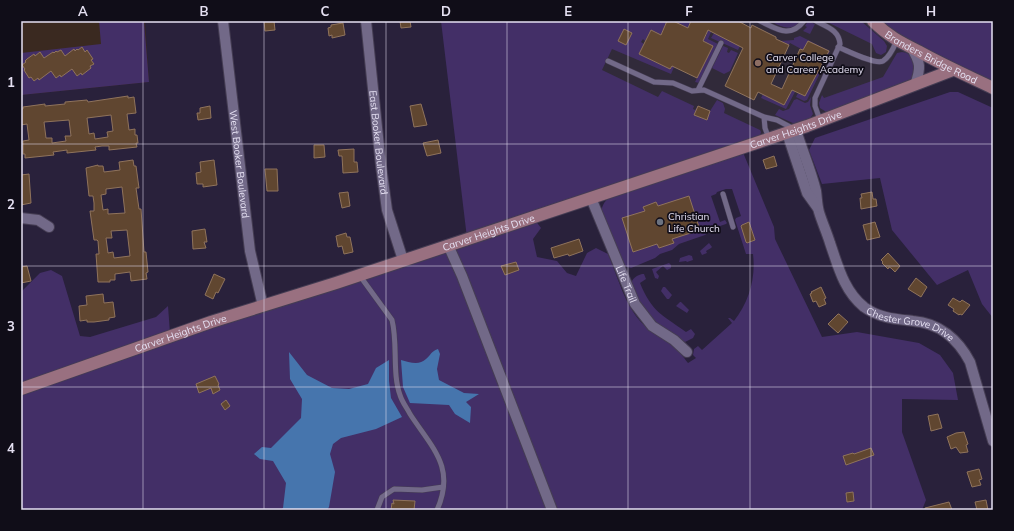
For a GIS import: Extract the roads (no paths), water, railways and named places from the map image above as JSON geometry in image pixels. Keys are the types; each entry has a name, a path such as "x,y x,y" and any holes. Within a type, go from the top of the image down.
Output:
{"street":[{"name":"West Booker Boulevard","path":"223,21 250,251 263,306"},
{"name":"East Booker Boulevard","path":"366,21 387,210 403,260"},
{"name":"Branders Bridge Road","path":"873,21 885,33 897,40 953,70 993,88"},
{"path":"911,47 919,60 920,72 915,85"},
{"name":"Carver Heights Drive","path":"21,389 211,322 359,276 403,260 769,139 953,70"},
{"name":"Chester Grove Drive","path":"791,131 816,191 819,211 846,286 864,307 877,314 889,319 915,321 928,324 941,329 954,339 964,351 970,362 993,441"},
{"name":"Life Trail","path":"591,198 635,304 652,326 674,340 686,352"},
{"path":"21,218 38,220 49,227"},
{"path":"448,245 462,276 552,510"}],"lane":[{"path":"760,21 781,31 791,31 800,26 804,21"},
{"path":"816,21 836,32 840,38 840,44 815,98 815,106 820,121"},
{"path":"838,47 875,62 882,61 889,56 897,40"},
{"path":"698,90 721,43"},
{"path":"608,61 654,82 674,82 692,91 704,90 764,117 777,120 791,131"},
{"path":"764,117 765,128 769,139"},
{"path":"723,194 733,227"},
{"path":"359,276 392,320 396,350 396,376 400,395 441,462 444,474 443,487 437,510"},
{"path":"377,510 382,496 394,489 422,490 443,487"}],"water":[{"path":"438,349 440,354 437,369 439,380 464,393 479,394 466,402 471,407 470,423 455,414 449,405 410,403 403,387 401,360 414,363 420,362"},
{"path":"289,352 307,375 332,388 349,389 368,384 376,368 389,360 391,398 402,417 376,429 341,438 333,444 330,454 335,472 329,507 327,510 281,510 283,508 286,483 273,461 260,459 254,454 262,447 271,448 301,418 302,399 290,379"}],"place":[{"name":"Carver College and Career Academy","path":"758,63"},
{"name":"Christian Life Church","path":"660,222"}]}
